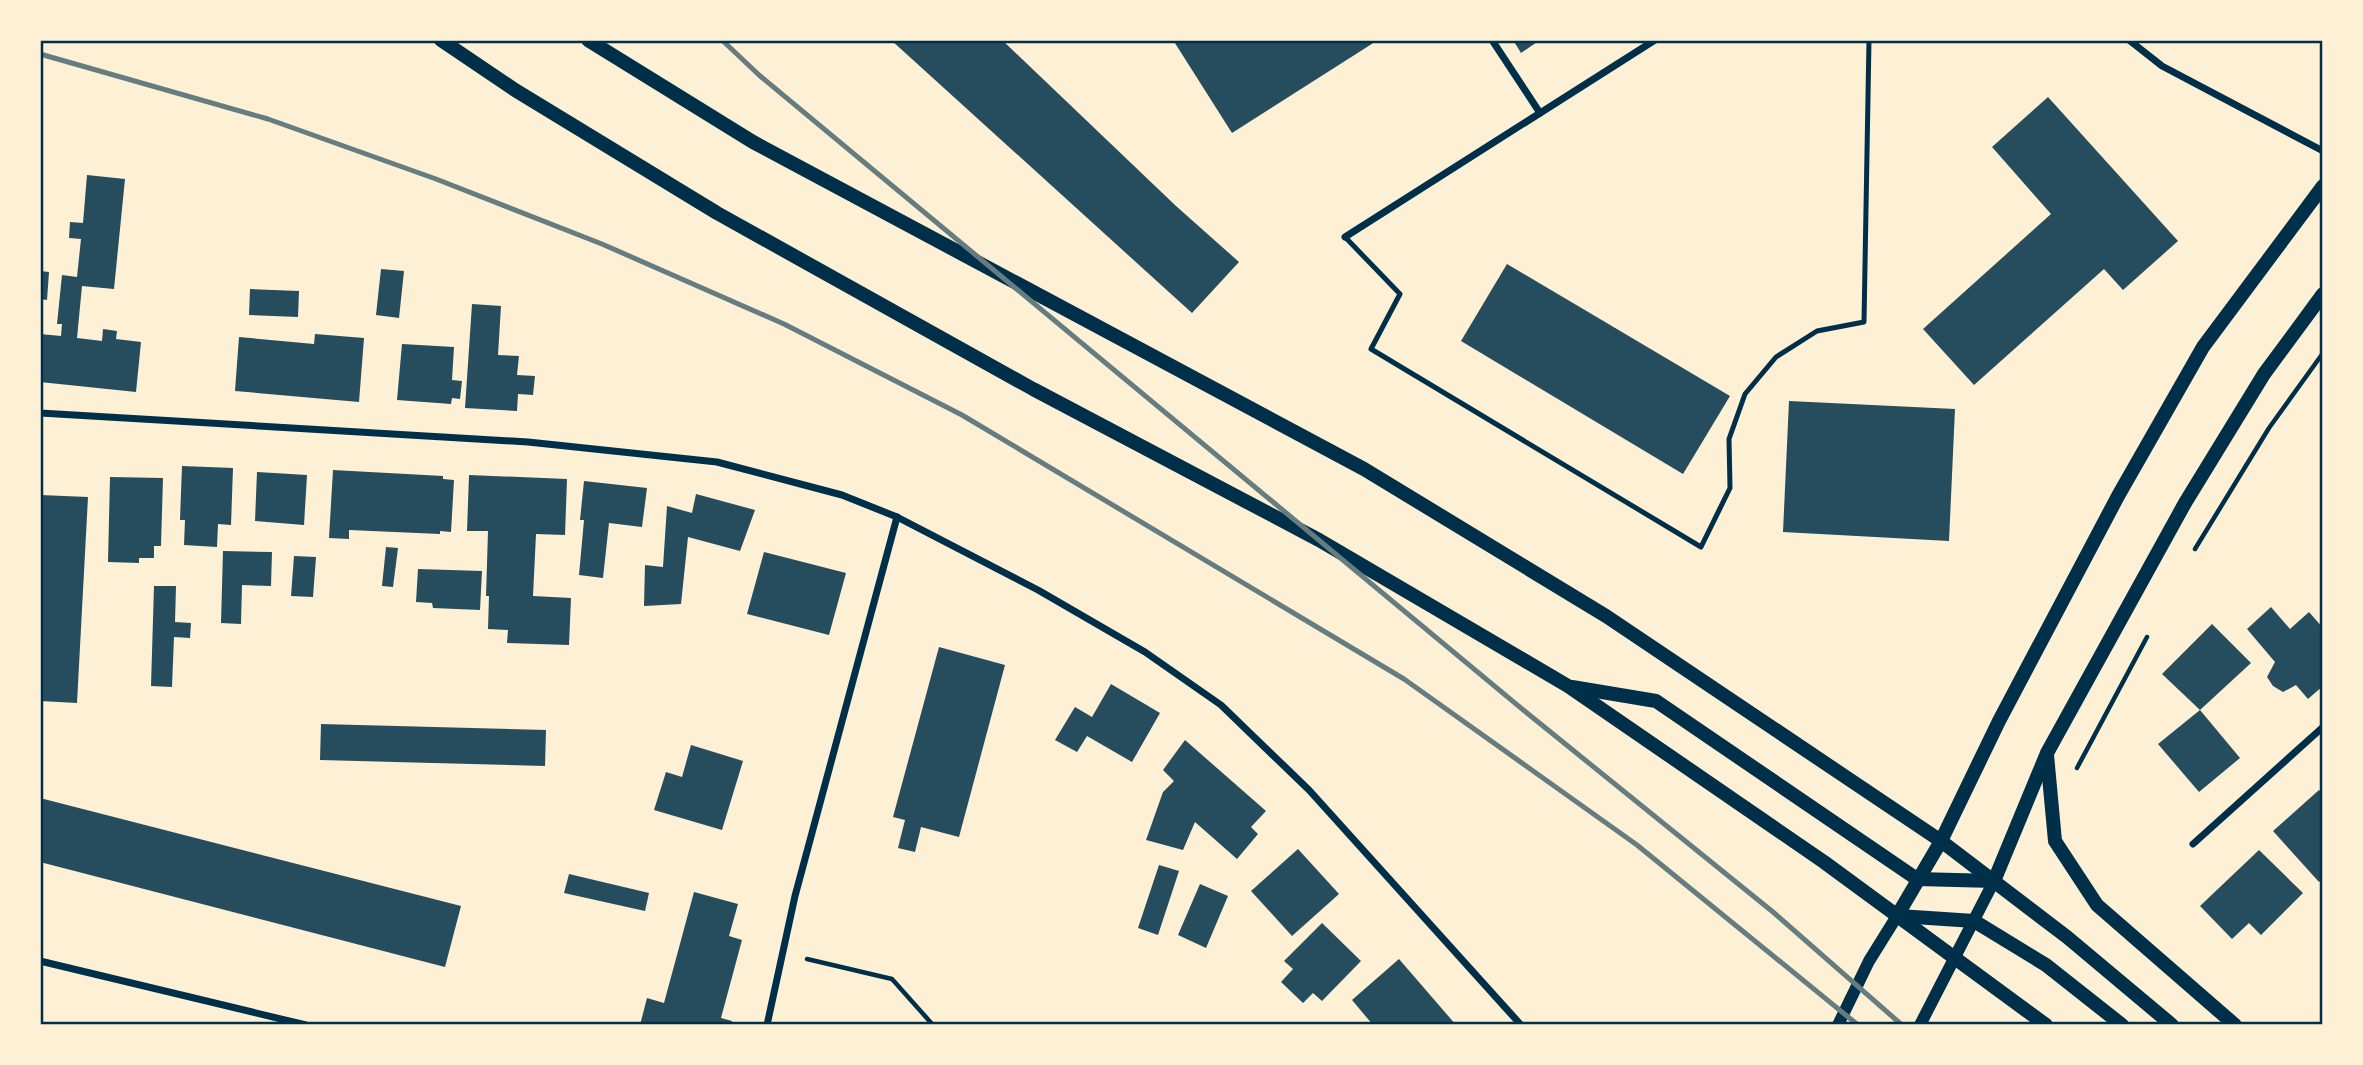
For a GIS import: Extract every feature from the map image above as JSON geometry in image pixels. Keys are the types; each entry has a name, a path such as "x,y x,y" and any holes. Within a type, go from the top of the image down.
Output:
{"main road":[{"path":"441,40 515,90 718,213 1033,389 1319,540 1568,686 1824,862 2046,1025"},
{"path":"588,40 753,142 1364,469 1606,616 1941,841 2067,937 2172,1025"},
{"path":"1897,916 1941,841 1999,720 2118,496 2203,347 2323,186"},
{"path":"1994,881 2047,754 2185,503 2264,374 2323,294"},
{"path":"1568,686 1656,701 1917,879 1994,881"},
{"path":"2047,754 2055,841 2097,905 2235,1025"},
{"path":"1897,916 1974,921 2046,965 2122,1025"}],"street":[{"path":"1492,40 1540,113"},
{"path":"1345,237 1655,40"},
{"path":"2129,40 2162,66 2323,151"},
{"path":"40,413 528,442 717,462 842,495 897,517 1038,590 1145,652 1221,705 1309,790 1521,1025"},
{"path":"767,1025 795,896 897,517"},
{"path":"2193,844 2323,727"},
{"path":"1920,1025 1994,881"},
{"path":"1838,1025 1870,961 1897,916"},
{"path":"40,961 306,1025"}],"lane":[{"path":"1345,237 1400,294 1371,349 1701,547 1730,488 1729,439 1745,394 1776,357 1817,331 1864,322 1869,40"}],"path":[{"path":"2190,558 2269,428 2323,353"},
{"path":"2053,814 2152,628"},
{"path":"783,953 892,979 933,1025"}],"building":[{"path":"891,40 1002,40 1176,206 1239,262 1192,313"},
{"path":"1173,40 1378,40 1232,133"},
{"path":"1513,40 1540,40 1521,53"},
{"path":"2048,97 2178,241 2123,290 2104,269 1974,385 1923,329 2051,214 1992,147"},
{"path":"87,175 125,179 114,289 82,286 77,338 102,341 103,329 117,331 116,339 141,342 136,392 40,382 40,334 61,336 62,324 57,324 62,275 77,277 81,239 69,238 70,222 83,223"},
{"path":"1507,264 1730,396 1683,474 1461,341"},
{"path":"381,269 404,271 399,318 376,315"},
{"path":"40,271 49,272 47,300 40,299"},
{"path":"250,289 299,291 298,317 249,315"},
{"path":"472,304 501,306 498,355 519,356 517,375 535,376 533,395 518,394 517,411 465,408"},
{"path":"315,334 364,338 359,402 235,391 239,337 314,344"},
{"path":"402,344 454,347 452,380 462,381 460,399 452,398 451,404 397,400"},
{"path":"1789,401 1955,409 1949,541 1783,532"},
{"path":"182,466 233,468 231,525 218,524 217,547 184,545 185,520 180,520"},
{"path":"333,470 443,476 443,479 454,480 451,532 440,531 440,534 349,530 349,539 329,538"},
{"path":"257,472 307,475 304,525 255,521"},
{"path":"469,475 567,479 565,535 536,534 533,596 571,598 569,645 507,643 508,630 488,629 488,531 467,531"},
{"path":"110,477 163,478 161,546 154,546 154,558 139,558 139,563 108,562"},
{"path":"584,481 647,488 642,527 609,523 603,578 579,575"},
{"path":"696,494 755,510 740,551 688,537 681,604 644,606 645,565 663,567 667,506 692,513"},
{"path":"40,495 88,497 77,703 40,701"},
{"path":"386,547 398,548 393,587 382,586"},
{"path":"223,551 272,552 271,586 242,585 241,624 221,623"},
{"path":"764,552 846,573 829,635 747,614"},
{"path":"294,556 316,557 313,597 291,596"},
{"path":"418,569 482,571 480,610 433,608 432,603 416,602"},
{"path":"154,586 176,586 175,622 191,623 190,638 174,637 172,687 151,686"},
{"path":"2271,607 2290,629 2309,612 2323,628 2323,686 2308,699 2296,685 2283,692 2273,686 2267,677 2275,662 2247,629"},
{"path":"2212,624 2251,663 2200,710 2162,674"},
{"path":"939,647 1005,665 959,837 921,827 915,852 898,848 905,820 893,817"},
{"path":"1111,684 1160,713 1132,762 1087,736 1077,752 1055,740 1075,707 1092,717"},
{"path":"2200,710 2240,758 2199,792 2158,744"},
{"path":"321,724 546,730 545,766 320,760"},
{"path":"1185,740 1266,811 1251,827 1258,834 1237,859 1195,822 1183,850 1146,840 1163,792 1174,781 1163,770"},
{"path":"691,745 743,761 722,830 654,810 666,772 682,777"},
{"path":"2319,790 2323,794 2323,878 2319,882 2273,831"},
{"path":"40,798 461,906 445,967 40,862"},
{"path":"1298,849 1339,894 1292,936 1251,891"},
{"path":"2259,850 2303,893 2261,935 2249,923 2232,939 2200,906"},
{"path":"1159,865 1179,871 1158,935 1138,928"},
{"path":"569,874 649,893 645,911 564,893"},
{"path":"1200,884 1228,896 1206,948 1178,935"},
{"path":"694,892 738,904 729,936 742,940 721,1018 732,1021 731,1025 640,1025 647,998 664,1003"},
{"path":"1322,923 1361,961 1322,1001 1313,993 1303,1003 1281,982 1293,969 1284,961"},
{"path":"1399,959 1456,1025 1373,1025 1352,1000"}],"railway":[{"path":"722,40 759,75 1527,713 1773,912 1902,1025"},
{"path":"40,54 268,119 436,179 602,244 784,324 962,415 1404,679 1637,845 1858,1025"}]}
